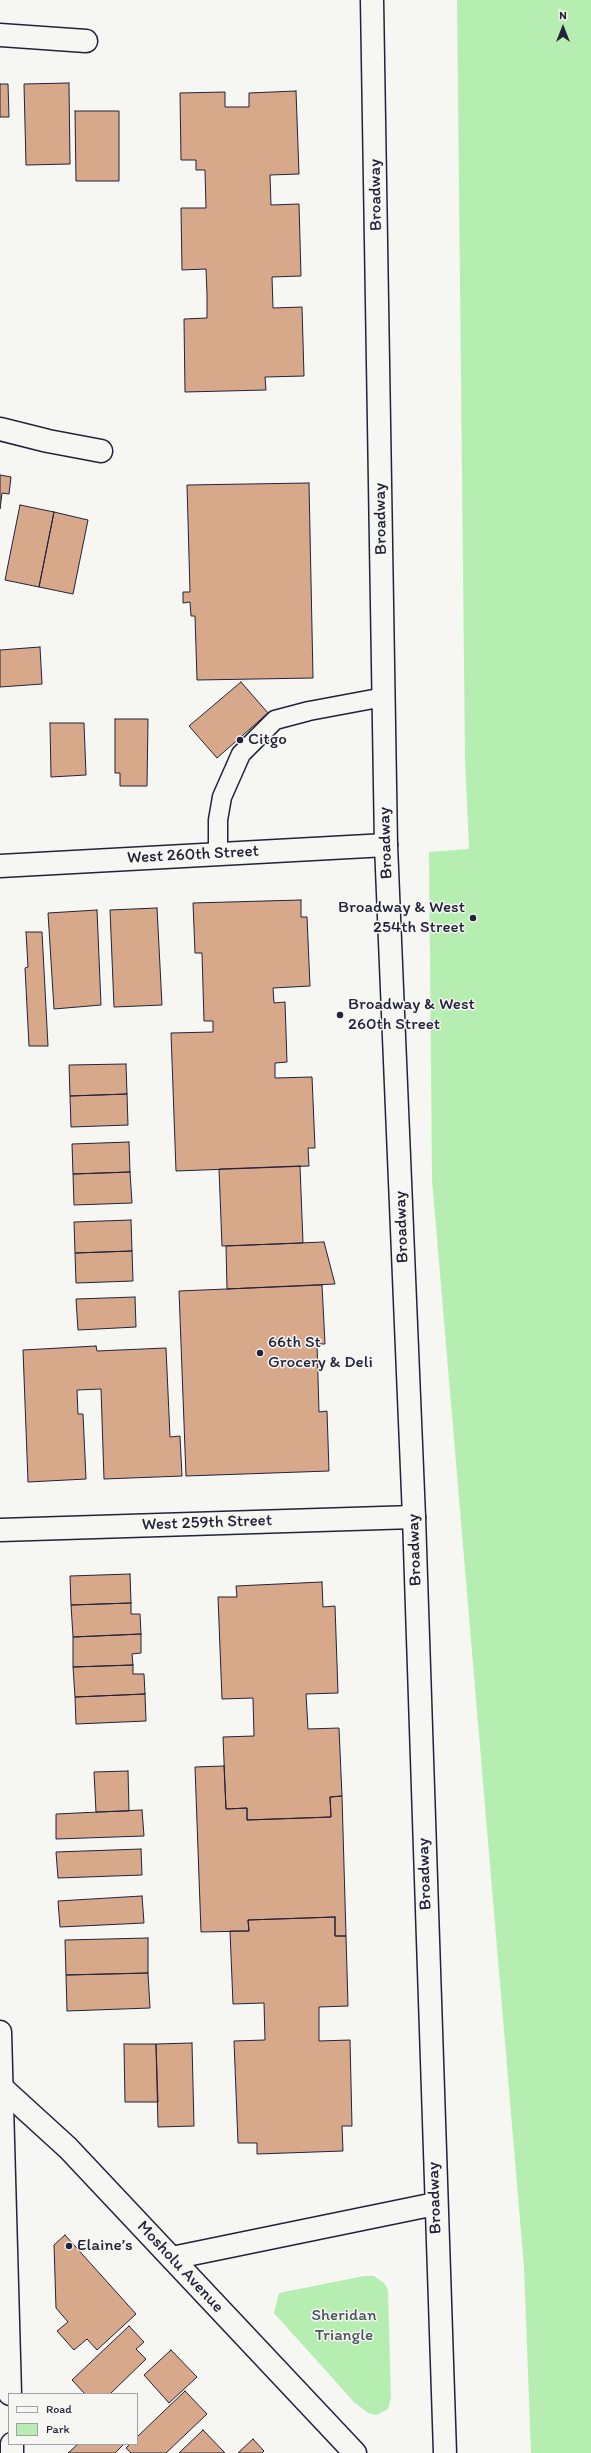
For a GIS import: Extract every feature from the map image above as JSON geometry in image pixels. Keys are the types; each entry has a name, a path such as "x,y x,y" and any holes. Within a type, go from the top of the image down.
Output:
{"main road":[{"name":"Broadway","path":"372,0 386,845 414,1516 435,2204 445,2453"},
{"path":"0,35 86,41"},
{"path":"0,429 48,441 101,451"},
{"name":"West 260th Street","path":"0,866 386,845"},
{"name":"West 259th Street","path":"0,1530 414,1516"},
{"path":"0,2032 10,2393"},
{"name":"Mosholu Avenue","path":"1,2087 68,2148 355,2453"},
{"path":"172,2258 435,2204"}],"lane":[{"path":"218,854 218,820 222,796 241,754 275,720 309,711 384,697"}],"green space":[{"path":"457,0 591,0 591,2453 531,2453 524,2267 432,1179 429,852 469,849 465,758"},
{"name":"Sheridan Triangle","path":"364,2276 374,2276 384,2283 388,2290 391,2398 388,2409 377,2415 368,2413 354,2402 274,2313 279,2293"}],"building":[{"path":"69,83 70,164 26,165 24,84"},
{"path":"0,84 8,84 9,117 0,117"},
{"path":"296,91 299,174 270,175 271,205 299,204 301,276 272,277 273,308 302,307 304,376 265,377 266,390 185,392 184,319 207,318 207,295 206,269 182,270 181,208 206,208 205,170 196,170 196,160 181,160 180,93 225,92 225,107 249,107 249,93"},
{"path":"75,111 119,111 119,181 76,181"},
{"path":"0,475 11,477 9,494 2,493 0,509"},
{"path":"309,483 313,678 197,680 195,616 191,616 190,602 183,603 183,592 190,592 187,485"},
{"path":"20,505 54,512 39,587 5,580"},
{"path":"54,512 88,520 73,594 39,587"},
{"path":"40,647 42,684 0,687 0,650"},
{"path":"241,682 268,713 217,758 189,726"},
{"path":"115,719 148,719 147,786 120,786 120,773 115,773"},
{"path":"50,723 84,723 86,775 51,777"},
{"path":"301,900 301,917 307,917 310,986 273,988 274,1003 285,1002 287,1062 275,1063 275,1078 312,1077 315,1148 308,1148 309,1166 176,1171 171,1033 213,1032 213,1021 204,1021 202,953 195,953 193,903"},
{"path":"157,908 162,1005 114,1007 110,910"},
{"path":"97,910 101,1005 54,1009 48,913"},
{"path":"26,932 42,932 48,1046 29,1046 25,968 28,967"},
{"path":"126,1064 127,1094 70,1096 69,1065"},
{"path":"127,1094 128,1125 71,1127 70,1096"},
{"path":"129,1142 130,1172 73,1174 72,1144"},
{"path":"300,1166 303,1243 222,1246 219,1169"},
{"path":"130,1172 132,1203 74,1205 73,1174"},
{"path":"131,1220 132,1251 75,1253 74,1222"},
{"path":"324,1242 335,1284 227,1289 226,1246"},
{"path":"132,1251 133,1281 76,1283 75,1253"},
{"path":"322,1285 325,1344 317,1344 319,1412 327,1411 329,1471 186,1476 179,1291"},
{"path":"135,1297 136,1327 78,1330 76,1299"},
{"path":"96,1346 97,1351 166,1348 170,1437 180,1436 182,1476 104,1479 101,1389 77,1390 78,1414 83,1414 86,1479 28,1482 23,1350"},
{"path":"130,1574 131,1603 71,1605 70,1576"},
{"path":"322,1582 323,1607 335,1606 338,1693 306,1694 308,1729 339,1728 342,1796 330,1797 331,1817 247,1820 247,1808 226,1809 223,1737 254,1736 253,1698 222,1699 218,1597 237,1597 236,1586"},
{"path":"131,1603 131,1614 140,1614 141,1634 73,1637 71,1605"},
{"path":"141,1634 141,1653 132,1654 133,1665 73,1667 73,1637"},
{"path":"133,1665 133,1674 144,1674 145,1694 75,1697 73,1667"},
{"path":"145,1694 146,1721 76,1724 75,1697"},
{"path":"224,1766 226,1809 247,1808 247,1820 331,1817 330,1797 342,1796 346,1936 335,1936 335,1917 248,1920 249,1931 201,1932 195,1767"},
{"path":"128,1771 129,1811 96,1812 94,1772"},
{"path":"142,1810 144,1836 56,1839 56,1814"},
{"path":"141,1849 142,1875 58,1878 56,1852"},
{"path":"142,1896 144,1923 60,1927 58,1901"},
{"path":"335,1917 335,1936 346,1936 348,2006 319,2007 319,2041 350,2040 352,2126 342,2126 343,2151 257,2154 257,2143 238,2143 234,2041 265,2040 264,2003 233,2004 230,1931 249,1931 248,1920"},
{"path":"148,1938 148,1973 66,1975 65,1940"},
{"path":"148,1973 150,2008 67,2011 66,1975"},
{"path":"192,2043 194,2126 158,2127 156,2044"},
{"path":"124,2044 156,2044 158,2102 125,2102"},
{"path":"65,2235 136,2314 97,2350 87,2339 74,2350 57,2331 68,2322 56,2308 54,2245"},
{"path":"129,2326 144,2342 136,2349 146,2359 111,2393 84,2393 72,2380"},
{"path":"171,2350 197,2377 169,2403 144,2375"},
{"path":"185,2391 207,2414 166,2453 131,2453 126,2448 129,2445 138,2445 138,2436"},
{"path":"203,2430 225,2453 179,2453"},
{"path":"253,2439 264,2451 262,2453 238,2453"},
{"path":"77,2445 123,2445 115,2453 68,2453"}],"place":[{"name":"Citgo","path":"240,740"},
{"name":"Broadway & West 254th Street","path":"473,918"},
{"name":"Broadway & West 260th Street","path":"340,1015"},
{"name":"66th St Grocery & Deli","path":"260,1353"},
{"name":"Elaine’s","path":"69,2246"}]}
